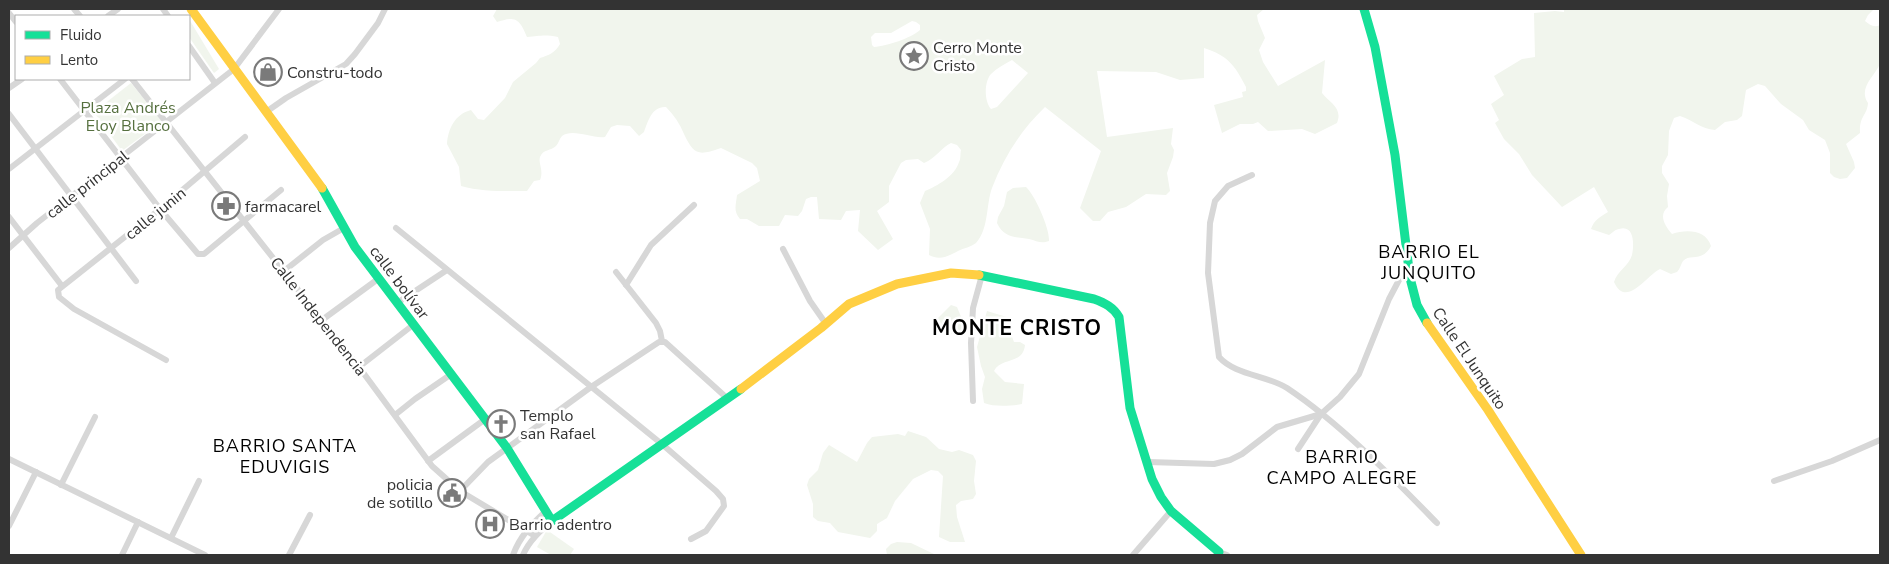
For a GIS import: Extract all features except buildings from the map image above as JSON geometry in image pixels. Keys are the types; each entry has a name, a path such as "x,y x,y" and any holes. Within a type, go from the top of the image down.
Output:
{"street":[{"name":"calle bolívar","path":"192,9 328,196 344,228 378,279 507,448 552,521"},
{"path":"166,121 234,69 279,9"},
{"path":"266,112 286,98 346,64 378,23 385,9"},
{"name":"Calle El Junquito","path":"1364,9 1375,47 1395,155 1410,278 1417,304 1430,330 1460,369 1580,555"},
{"path":"190,47 215,83"},
{"path":"9,88 21,80"},
{"path":"61,80 120,159 198,254 204,254 281,190"},
{"path":"9,169 124,80"},
{"name":"Calle Independencia","path":"133,80 360,367 428,460 460,491 536,536"},
{"path":"9,114 136,281"},
{"name":"calle principal","path":"9,248 37,222 120,159 166,121"},
{"name":"calle junin","path":"62,286 160,209 245,137"},
{"path":"1252,175 1228,186 1215,201 1210,223 1208,273 1219,357 1226,364 1247,373 1263,377 1288,389 1321,414 1377,462 1437,523"},
{"path":"626,285 651,245 694,204"},
{"path":"9,217 62,286 58,290 62,300 74,309 166,360"},
{"path":"284,271 323,240 344,228"},
{"path":"396,228 716,490 724,506 706,531 691,539"},
{"path":"783,249 810,300 826,324"},
{"path":"1298,449 1321,414 1340,397 1359,374 1388,299 1408,263"},
{"path":"397,303 447,270"},
{"path":"616,272 656,323 662,341 728,399"},
{"path":"523,555 536,536 552,521 728,399 826,324 849,304 897,284 951,273 982,275 1094,299 1108,303 1115,309 1119,317 1130,408 1152,479 1160,497 1171,511 1220,554"},
{"path":"973,400 971,343 973,308 982,275"},
{"path":"322,320 378,279"},
{"path":"360,367 413,325"},
{"path":"460,491 488,462 591,387 662,341"},
{"path":"395,415 450,375"},
{"path":"1148,462 1214,464 1230,460 1242,454 1277,427 1321,414"},
{"path":"62,485 95,417"},
{"path":"428,460 484,420"},
{"path":"1774,481 1832,461 1880,440"},
{"path":"9,459 206,555"},
{"path":"9,526 36,472"},
{"path":"171,538 199,481"},
{"path":"513,555 516,545 527,529 546,511"},
{"path":"1133,555 1171,511"},
{"path":"289,555 310,515"},
{"path":"122,555 138,522"}],"green space":[{"path":"497,9 1264,9 1257,15 1265,38 1259,50 1263,62 1278,86 1325,60 1322,93 1335,106 1338,118 1337,123 1315,134 1302,129 1268,131 1258,122 1240,124 1222,133 1214,105 1243,97 1242,92 1246,91 1246,87 1230,62 1219,54 1204,48 1204,78 1180,80 1156,72 1097,71 1107,137 1173,128 1171,144 1174,150 1167,173 1170,191 1166,195 1146,194 1126,207 1108,212 1100,221 1093,221 1080,208 1101,151 1045,107 1014,144 1002,166 990,194 983,231 976,243 947,256 937,258 929,255 930,229 920,203 925,191 945,180 957,167 961,150 957,145 951,143 924,163 918,159 906,160 901,163 889,186 889,202 877,211 893,239 878,250 858,231 860,210 846,211 841,220 819,219 817,197 806,199 798,216 785,215 779,226 759,226 747,219 740,219 736,211 737,195 760,181 757,168 752,163 721,148 702,153 694,150 672,113 666,107 661,107 654,112 644,132 639,136 630,126 617,125 611,127 605,137 594,137 577,133 562,136 556,146 541,154 540,180 534,181 527,191 485,190 461,186 459,167 447,144 453,123 465,112 471,110 478,119 484,120 505,98 513,82 540,58 554,52 560,44 558,37 545,35 527,37 516,20 508,19 497,22 493,16","holes":["912,21 920,25 920,30 916,33 892,43 874,47 872,45 871,37 875,33 891,33","1012,60 1028,73 997,107 991,109 986,97 986,86 989,77"]},
{"path":"1564,9 1874,9 1865,21 1872,26 1880,25 1880,64 1866,87 1865,98 1868,103 1862,119 1860,133 1846,144 1855,168 1847,178 1840,179 1834,177 1830,173 1830,153 1825,140 1809,130 1803,120 1781,104 1765,86 1758,84 1746,90 1742,116 1737,120 1725,122 1715,130 1705,128 1680,116 1674,118 1669,131 1668,155 1662,166 1662,173 1669,184 1668,207 1663,213 1663,217 1667,228 1672,234 1695,232 1705,237 1711,246 1704,254 1683,261 1677,272 1671,274 1660,269 1637,288 1624,292 1614,282 1632,255 1633,242 1631,233 1624,228 1609,235 1591,229 1600,217 1608,212 1594,187 1562,207 1532,175 1519,154 1504,139 1495,123 1499,120 1491,104 1504,95 1494,76 1522,59 1535,57 1534,13 1564,12"},
{"path":"190,21 219,69 214,73 190,38"},
{"name":"Plaza Andrés Eloy Blanco","path":"131,83 162,121 122,151 94,112"},
{"path":"1026,187 1034,197 1041,212 1049,241 1041,242 1010,236 1003,232 997,223 1007,192 1013,188"},
{"path":"951,305 957,307 964,324 962,330 950,334 938,332 934,322"},
{"path":"987,311 1010,318 1009,329 1014,342 1020,342 1025,345 1020,356 1002,364 994,371 1005,382 1024,384 1022,404 1003,406 984,403 982,389 985,377 977,347"},
{"path":"908,431 926,437 939,449 952,452 959,450 973,455 976,461 974,481 976,494 973,499 961,501 956,505 957,517 965,542 950,542 939,537 943,476 938,471 931,470 913,479 895,501 887,518 877,524 877,531 870,538 838,532 830,523 818,521 813,517 813,504 807,485 809,479 818,470 823,453 829,445 857,462 872,437 898,434 905,436"},
{"path":"547,530 574,549 570,555 551,555 537,547"},
{"path":"897,542 911,543 936,555 887,555 886,549 891,544"}],"traffic: fast":[{"path":"1364,9 1375,47 1395,155 1410,278 1417,305 1427,323"},
{"path":"322,188 355,247 507,448 552,521 741,389"},
{"path":"979,275 1094,299 1114,311 1119,317 1130,408 1152,479 1171,511 1219,552"}],"traffic: slow":[{"path":"191,9 322,188"},
{"path":"741,389 821,328 849,304 897,284 951,273 979,275"},
{"path":"1427,323 1488,410 1581,555"}],"place":[{"name":"Cerro Monte Cristo","path":"914,56"},
{"name":"Constru-todo","path":"268,72"},
{"name":"farmacarel","path":"226,206"},
{"name":"Templo san Rafael","path":"501,424"},
{"name":"policia de sotillo","path":"452,493"},
{"name":"Barrio adentro","path":"490,524"}],"district":[{"name":"BARRIO EL JUNQUITO","path":"1429,262"},
{"name":"MONTE CRISTO","path":"1017,328"},
{"name":"BARRIO SANTA EDUVIGIS","path":"285,456"},
{"name":"BARRIO CAMPO ALEGRE","path":"1342,467"}]}
